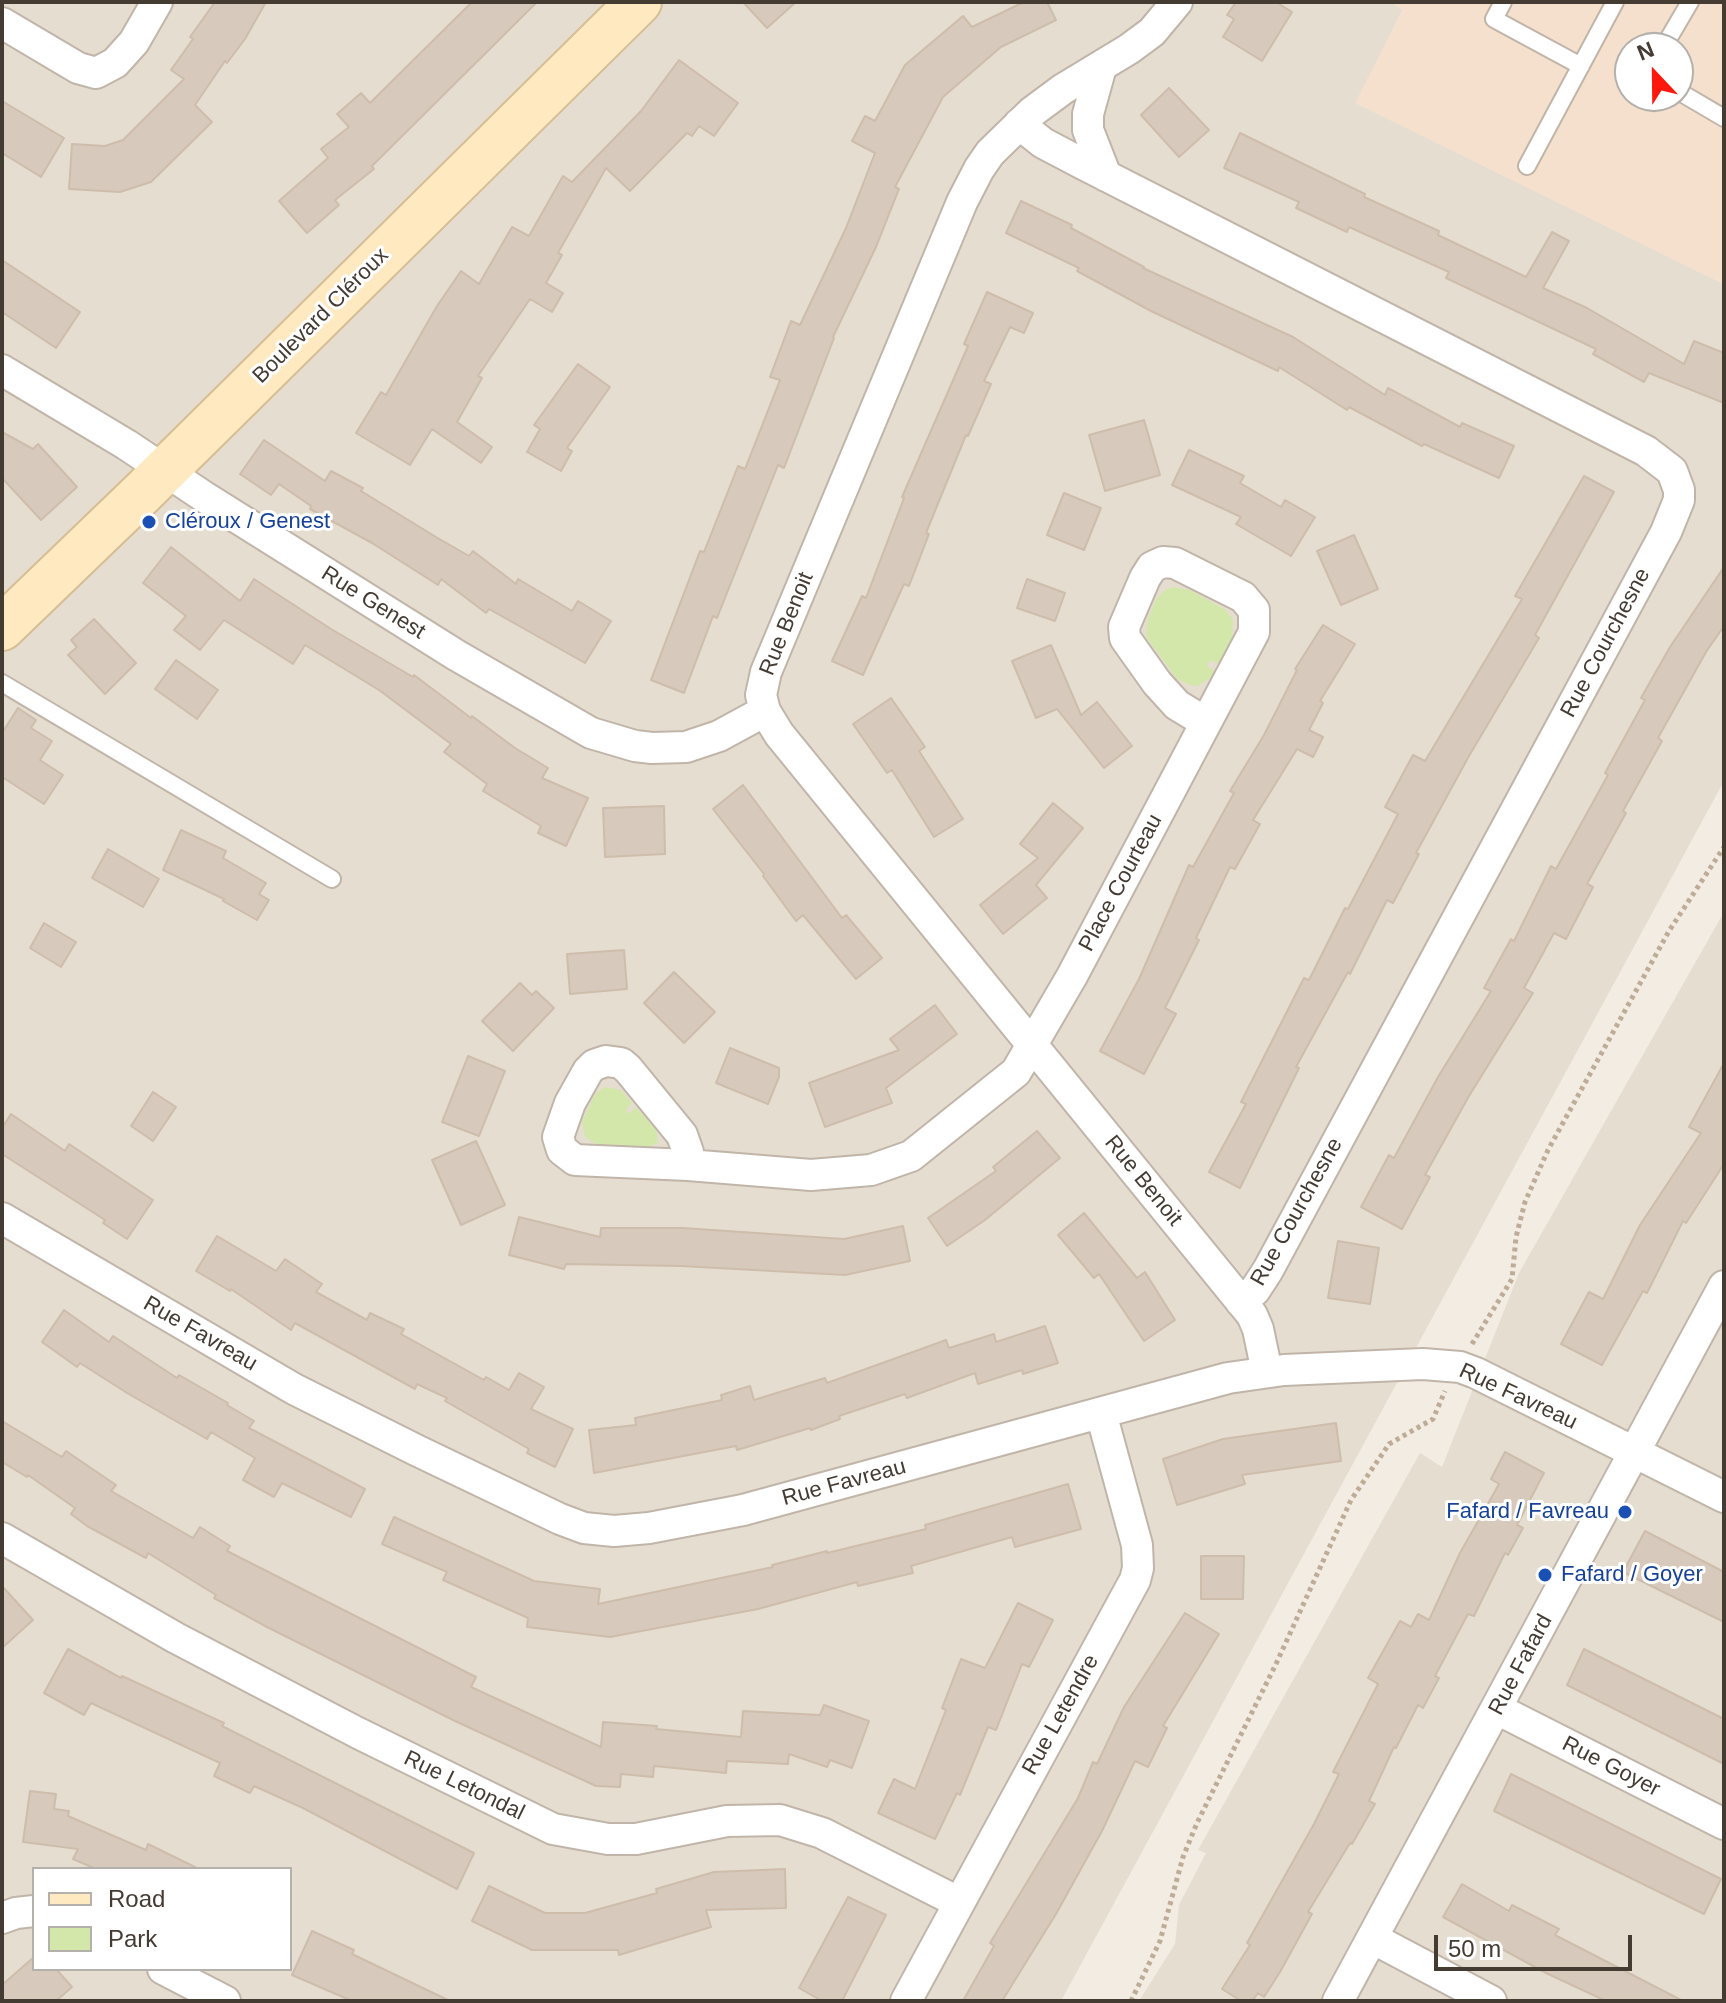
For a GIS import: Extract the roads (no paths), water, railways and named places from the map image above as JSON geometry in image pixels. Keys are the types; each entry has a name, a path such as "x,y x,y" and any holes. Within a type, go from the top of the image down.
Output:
{"street":[{"path":"2,23 78,68 96,73 115,63 134,42 157,2"},
{"name":"Boulevard Cléroux","path":"2,628 639,2"},
{"name":"Rue Benoit","path":"1177,2 1152,32 1063,89 1019,124 990,153 962,202 766,672 761,695 765,711 779,734 1241,1302"},
{"path":"1101,67 1090,104 1088,130 1106,176"},
{"name":"Rue Courchesne","path":"1019,124 1043,143 1106,176 1646,451 1672,471 1679,490 1679,500 1666,532 1480,877 1268,1270 1255,1290 1241,1302 1256,1321 1267,1372"},
{"name":"Rue Genest","path":"2,370 165,469 456,655 580,727 605,738 652,748 686,747 719,736 765,711"},
{"name":"Place Courteau","path":"688,1165 688,1152 682,1135 628,1069 621,1063 606,1061 588,1071 560,1129 559,1144 575,1160 811,1175 850,1173 888,1166 911,1156 1016,1072 1072,976 1251,641 1256,625 1254,610 1243,597 1175,563 1163,562 1152,567 1145,578 1124,627 1125,638 1177,705 1205,722"},
{"name":"Rue Favreau","path":"2,1218 294,1389 584,1528 614,1531 649,1528 743,1510 1228,1378 1267,1372 1423,1364 1460,1367 1724,1497"},
{"name":"Rue Fafard","path":"1338,2001 1724,1286"},
{"name":"Rue Letendre","path":"906,2001 1135,1580 1137,1545 1101,1413"},
{"name":"Rue Letondal","path":"2,1538 176,1638 358,1733 553,1829 608,1839 636,1839 727,1821 780,1820 822,1833 958,1902"},
{"name":"Rue Goyer","path":"1497,1709 1724,1824"},
{"path":"2,1918 32,1911"},
{"path":"1372,1938 1491,2001"},
{"path":"167,1971 225,2001"}],"lane":[{"path":"1503,2 1494,19 1581,66"},
{"path":"1527,166 1615,2"},
{"path":"1672,32 1690,2"},
{"path":"1694,100 1724,118"},
{"path":"2,683 332,879"}],"place":[{"name":"Cléroux / Genest","path":"149,522"},
{"name":"Fafard / Favreau","path":"1625,1512"},
{"name":"Fafard / Goyer","path":"1545,1575"}]}
